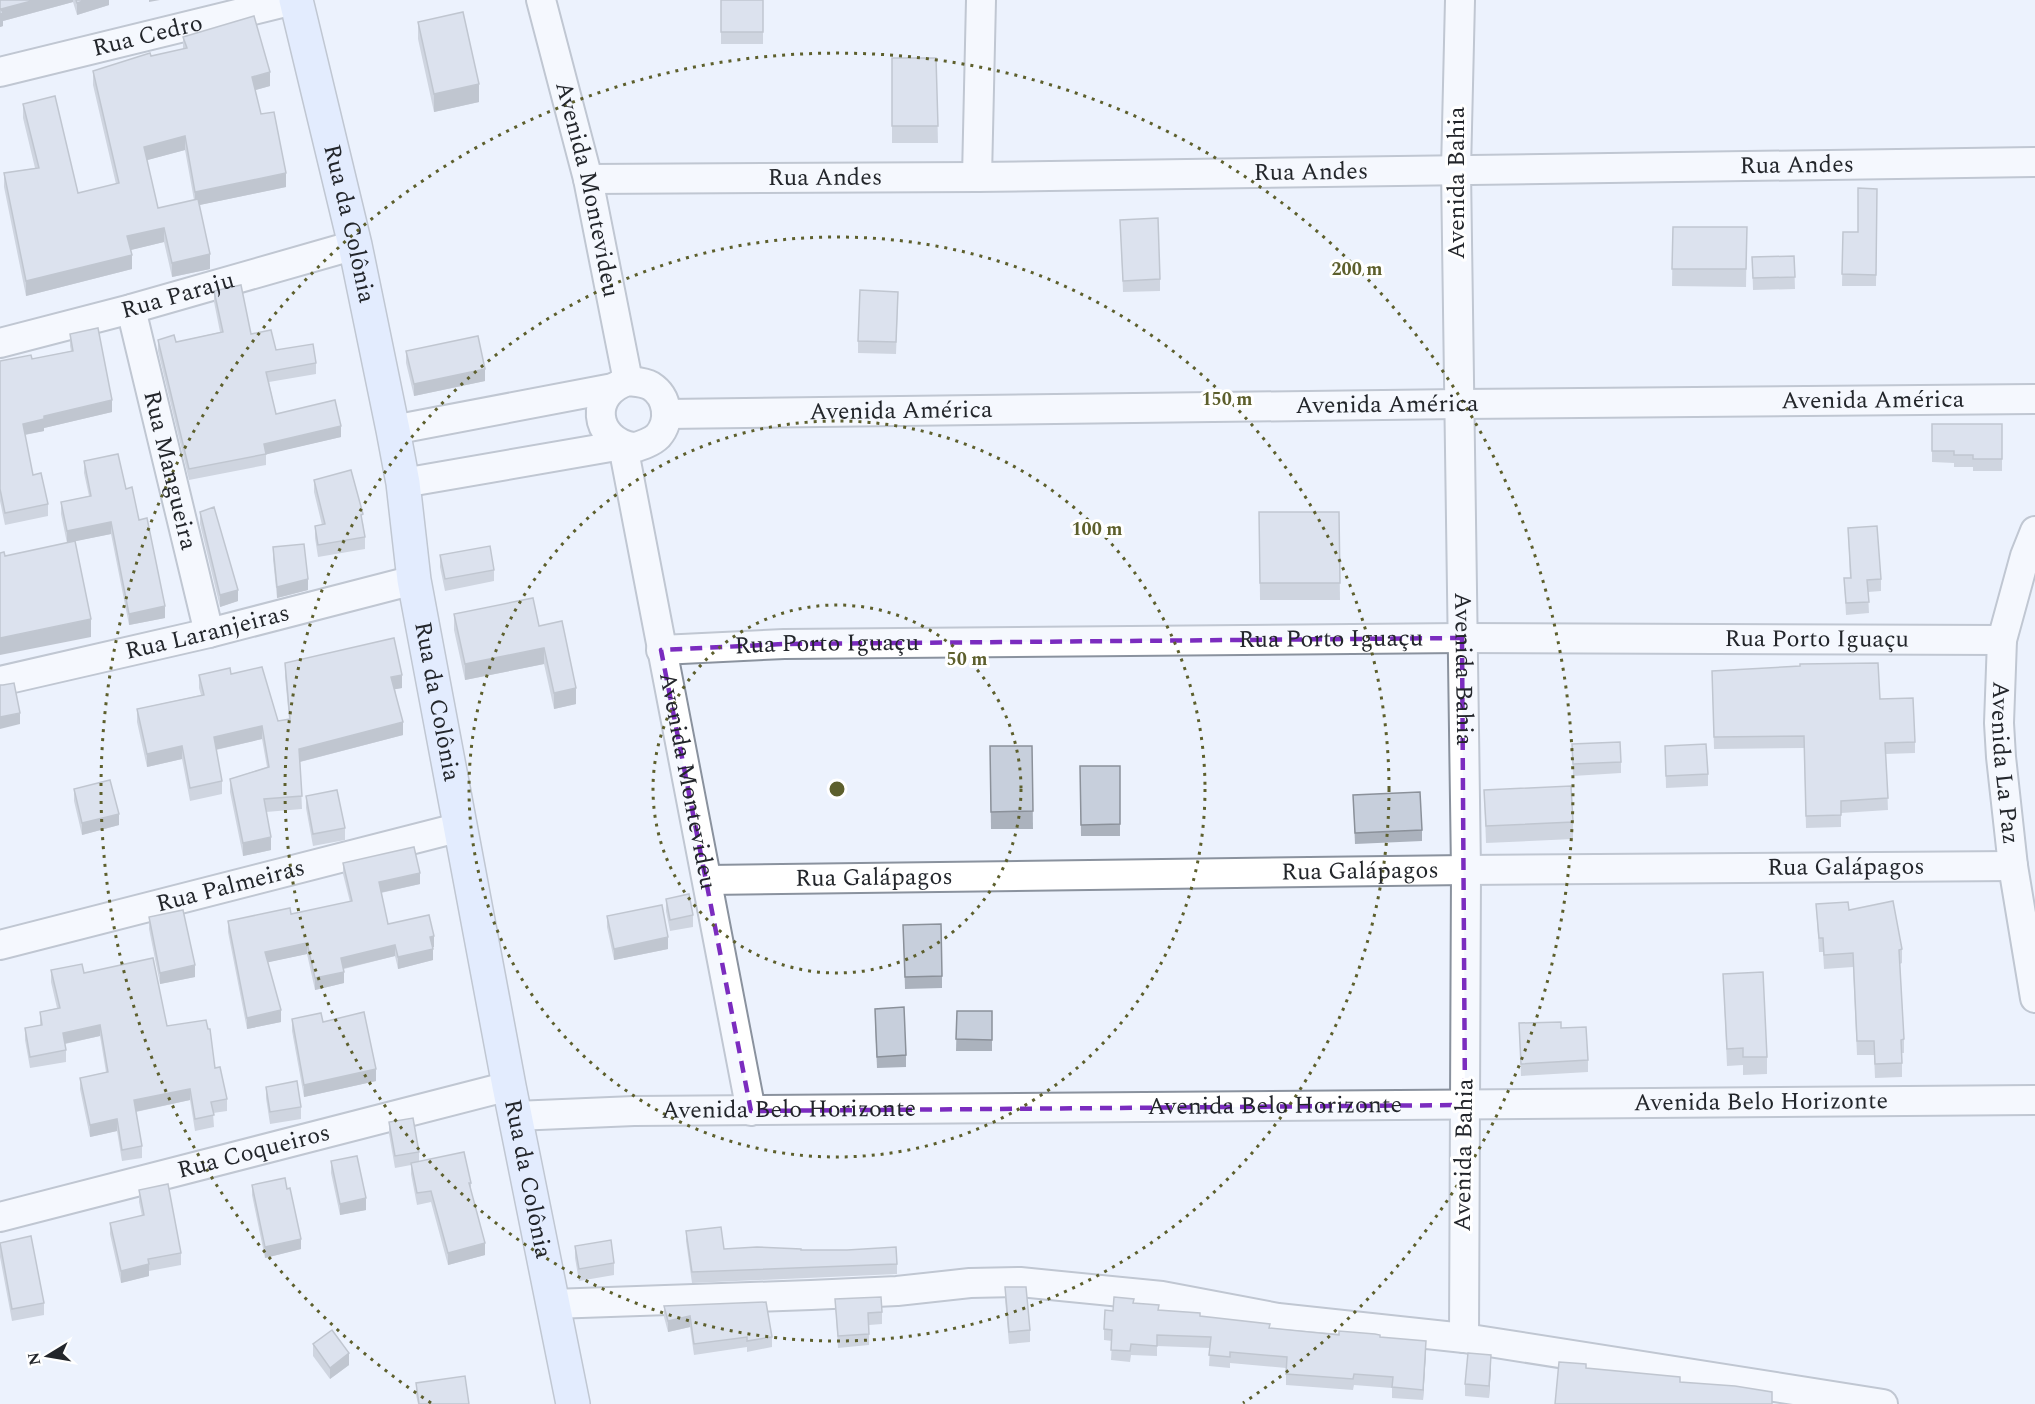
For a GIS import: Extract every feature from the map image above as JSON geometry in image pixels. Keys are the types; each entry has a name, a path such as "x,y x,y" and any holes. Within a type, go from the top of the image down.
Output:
{"main road":[{"name":"Rua da Colônia","path":"295,0 355,245 393,430 403,483 414,580 512,1101 573,1404"}],"street":[{"name":"Rua Cedro","path":"0,72 295,0"},
{"name":"Avenida Montevideu","path":"541,0 588,179 621,385"},
{"path":"977,177 981,0"},
{"name":"Avenida Bahia","path":"1460,0 1456,170 1466,870 1464,1338"},
{"name":"Rua Andes","path":"588,179 977,177 2035,162"},
{"name":"Rua Paraju","path":"0,343 130,309 355,245"},
{"name":"Rua Mangueira","path":"130,309 209,633"},
{"path":"393,430 639,382 659,393 667,414 665,425 653,441 623,448 403,483"},
{"path":"621,385 605,397 601,407 601,419 605,430 623,448"},
{"name":"Avenida América","path":"667,414 2035,399"},
{"name":"Avenida Montevideu","path":"623,448 751,1111"},
{"name":"Avenida La Paz","path":"2035,531 2025,556 2002,640 2000,746 2013,866 2035,998"},
{"name":"Rua Laranjeiras","path":"0,681 209,633 414,580"},
{"name":"Rua Porto Iguaçu","path":"661,650 784,644 1461,638 2002,640"},
{"name":"Rua Palmeiras","path":"0,945 461,827"},
{"name":"Rua Galápagos","path":"708,880 1466,870 2013,866"},
{"name":"Avenida Belo Horizonte","path":"512,1101 634,1111 751,1111 2035,1100"},
{"name":"Rua Coqueiros","path":"0,1217 512,1101"},
{"path":"552,1304 897,1291 970,1282 1020,1282 1162,1296 1278,1317 1464,1338 1883,1404"}],"highlighted area":[{"path":"1462,638 1465,1105 751,1111 661,650 784,644"}],"building":[{"path":"0,0 35,0 1,9 3,13 0,14"},
{"path":"721,0 763,0 763,32 721,32"},
{"path":"463,12 479,84 434,94 418,22"},
{"path":"254,16 270,72 252,77 261,114 274,112 286,173 195,192 185,136 144,147 158,208 198,199 210,254 172,263 164,228 127,236 132,255 26,281 4,173 39,168 23,104 55,96 78,193 119,183 93,71 150,53 151,56 187,48 183,37"},
{"path":"892,58 936,58 938,126 892,126"},
{"path":"1858,188 1877,189 1876,275 1842,274 1843,232 1858,232"},
{"path":"1158,218 1160,279 1123,281 1120,220"},
{"path":"1673,227 1747,227 1746,269 1672,269"},
{"path":"1794,256 1795,277 1753,278 1752,257"},
{"path":"241,285 251,334 271,330 276,350 313,344 316,363 266,372 276,414 335,400 341,426 264,444 266,454 189,469 158,340 174,335 176,342 223,332 214,291"},
{"path":"860,290 898,292 896,342 858,341"},
{"path":"98,328 112,400 44,416 44,419 23,424 33,475 41,473 48,504 5,513 0,489 0,361 31,355 32,359 73,351 70,334"},
{"path":"478,336 485,369 414,384 406,351"},
{"path":"1932,424 2002,424 2002,459 1973,459 1973,455 1954,455 1954,451 1932,451"},
{"path":"118,454 126,489 132,487 139,520 147,518 165,606 129,614 111,522 67,531 61,502 91,496 84,461"},
{"path":"351,470 363,514 361,515 365,537 318,545 315,526 325,524 314,480"},
{"path":"214,507 238,590 220,595 200,512"},
{"path":"1259,512 1339,512 1340,583 1260,583"},
{"path":"1877,526 1881,579 1867,580 1869,602 1846,603 1844,578 1851,578 1848,528"},
{"path":"75,541 91,619 0,638 0,553 4,552 5,556"},
{"path":"304,544 308,579 277,587 273,547"},
{"path":"490,546 494,570 445,579 440,555"},
{"path":"533,598 539,626 562,621 576,688 554,693 544,648 465,664 454,614"},
{"path":"394,638 402,675 391,677 403,722 299,749 302,796 264,799 271,837 243,843 230,779 269,767 262,726 214,737 222,781 190,788 182,746 147,754 137,709 204,695 199,675 230,668 231,674 262,667 278,721 290,719 285,663"},
{"path":"1878,663 1880,699 1913,698 1915,742 1885,743 1888,798 1841,801 1841,815 1806,816 1804,736 1714,737 1712,671 1800,666 1800,664"},
{"path":"14,683 20,713 0,717 0,685"},
{"path":"1620,742 1621,762 1573,764 1572,744"},
{"path":"1706,744 1708,774 1666,776 1665,746"},
{"path":"990,746 1032,746 1033,811 991,812"},
{"path":"1080,766 1120,766 1120,824 1081,825"},
{"path":"110,780 119,814 82,823 74,789"},
{"path":"1571,786 1573,822 1486,826 1484,790"},
{"path":"337,790 345,828 313,834 306,796"},
{"path":"1420,792 1422,830 1355,833 1353,795"},
{"path":"414,847 420,873 379,882 388,924 429,915 434,936 430,937 433,949 398,957 395,945 341,958 344,972 315,978 307,943 265,952 281,1010 247,1018 228,921 290,908 291,914 352,901 343,863"},
{"path":"689,894 693,915 670,920 666,899"},
{"path":"1893,901 1902,949 1899,950 1904,1039 1901,1040 1902,1063 1875,1064 1874,1041 1857,1041 1853,953 1824,955 1823,938 1819,938 1816,904 1848,902 1849,910"},
{"path":"662,905 668,937 614,949 607,916"},
{"path":"183,910 195,965 160,973 149,917"},
{"path":"941,924 942,976 905,977 903,925"},
{"path":"153,958 167,1026 206,1020 208,1029 210,1029 215,1068 220,1067 227,1099 211,1102 214,1115 195,1119 190,1089 134,1100 142,1146 122,1150 117,1119 90,1125 80,1078 108,1072 100,1025 63,1033 66,1050 30,1057 25,1028 42,1025 40,1012 60,1008 51,970 82,964 84,973"},
{"path":"1763,972 1767,1057 1743,1057 1743,1048 1727,1049 1723,974"},
{"path":"904,1007 906,1055 877,1057 875,1009"},
{"path":"957,1011 992,1011 992,1040 956,1039"},
{"path":"364,1012 376,1069 304,1085 292,1019 321,1013 323,1022"},
{"path":"1561,1022 1561,1028 1586,1027 1588,1060 1521,1064 1519,1023"},
{"path":"297,1081 301,1107 270,1112 266,1087"},
{"path":"413,1118 419,1152 395,1156 389,1122"},
{"path":"464,1152 471,1183 469,1183 485,1243 448,1253 431,1191 417,1193 411,1163"},
{"path":"357,1156 366,1198 340,1204 331,1161"},
{"path":"285,1178 287,1189 290,1188 301,1239 265,1247 252,1185"},
{"path":"168,1184 181,1253 148,1259 149,1264 121,1271 110,1223 144,1215 139,1190"},
{"path":"721,1227 724,1249 757,1247 847,1250 896,1247 897,1264 692,1272 686,1231"},
{"path":"31,1236 44,1303 12,1309 0,1243"},
{"path":"611,1240 614,1263 579,1269 575,1246"},
{"path":"1005,1287 1026,1287 1030,1330 1009,1332"},
{"path":"881,1297 882,1312 868,1313 869,1334 838,1336 835,1299"},
{"path":"1114,1297 1134,1299 1133,1303 1159,1305 1158,1310 1200,1313 1200,1316 1270,1324 1269,1328 1339,1335 1339,1331 1426,1341 1423,1390 1392,1387 1393,1377 1354,1374 1353,1379 1286,1374 1287,1357 1230,1352 1230,1357 1209,1355 1211,1337 1157,1335 1157,1346 1131,1344 1130,1351 1111,1350 1112,1330 1104,1329 1105,1310 1113,1311"},
{"path":"766,1302 772,1337 747,1341 747,1337 694,1344 690,1316 668,1321 664,1306"},
{"path":"332,1330 349,1353 330,1368 313,1344"},
{"path":"1468,1353 1491,1355 1489,1386 1465,1384"},
{"path":"1559,1362 1586,1364 1586,1368 1680,1377 1680,1382 1735,1386 1772,1392 1772,1404 1555,1404"},
{"path":"465,1376 469,1404 419,1404 416,1383"}]}
